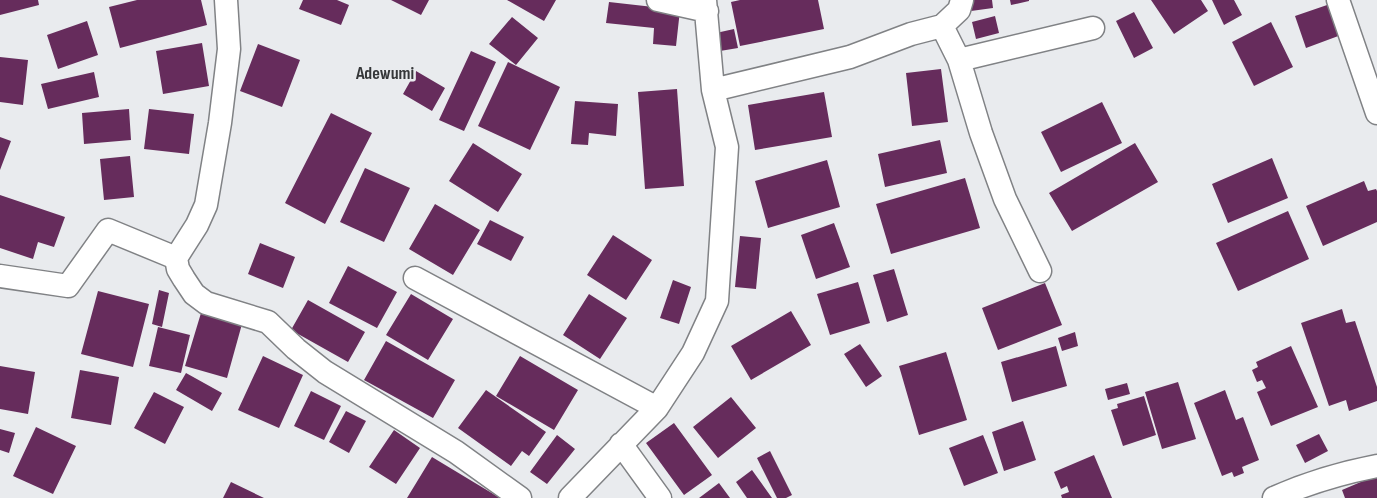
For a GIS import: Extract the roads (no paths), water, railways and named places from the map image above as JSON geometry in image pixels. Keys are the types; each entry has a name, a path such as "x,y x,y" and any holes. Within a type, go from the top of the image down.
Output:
{"street":[{"path":"226,0 229,49 220,124 206,205 197,225 176,258 178,269 194,294 206,303 268,322 296,349 325,372 456,452 520,498"},
{"path":"570,498 657,408 693,353 717,301 727,147 713,90 706,5 658,0"},
{"path":"713,90 850,57 911,34 942,26 958,10 962,0"},
{"path":"1338,0 1377,113"},
{"path":"942,26 959,60 981,133 1005,199 1040,271"},
{"path":"959,60 1093,28"},
{"path":"0,276 68,286 108,230 176,258"},
{"path":"416,278 657,408"},
{"path":"621,444 660,498"},
{"path":"1274,498 1299,486 1345,472 1377,466"}],"district":[{"name":"Adewumi","path":"385,73"}]}
